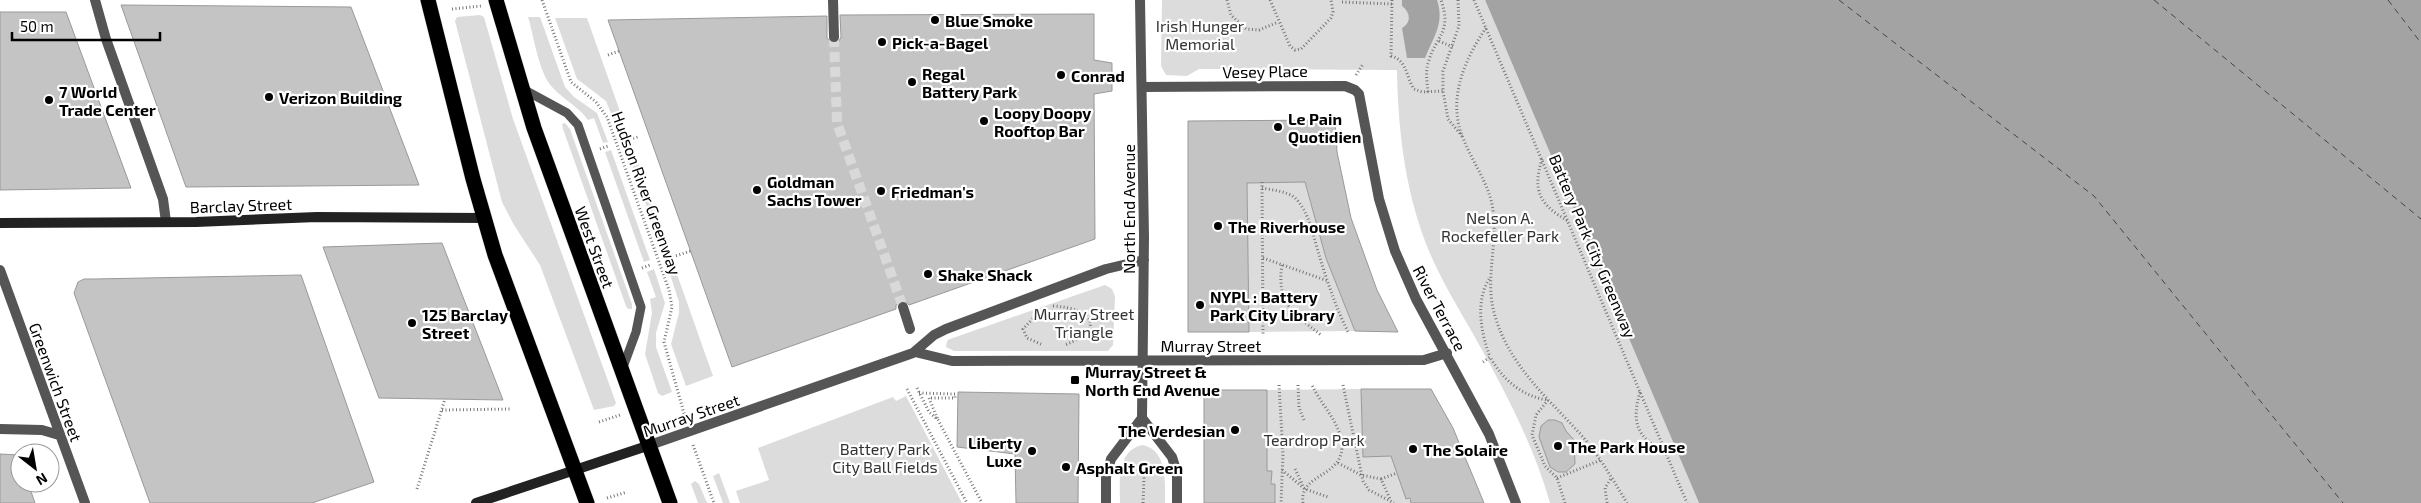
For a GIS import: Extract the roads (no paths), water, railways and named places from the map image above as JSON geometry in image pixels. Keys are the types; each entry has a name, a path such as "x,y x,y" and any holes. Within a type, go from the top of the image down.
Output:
{"highway":[{"path":"428,0 484,218 504,283 587,503"},
{"name":"West Street","path":"496,0 521,88 546,162 670,503"}],"main road":[{"name":"Barclay Street","path":"0,223 166,222 317,217 484,218"},
{"name":"Murray Street","path":"476,503 650,445"}],"street":[{"path":"95,0 106,39 162,199 166,222"},
{"path":"833,0 834,37"},
{"name":"North End Avenue","path":"1140,0 1144,260 1142,418"},
{"name":"Vesey Place","path":"1142,87 1345,86 1359,94 1365,118"},
{"name":"River Terrace","path":"1365,118 1380,199 1395,251 1416,299 1447,353 1489,434 1516,503"},
{"name":"Murray Street","path":"650,445 915,352 934,335 946,329 1106,269 1144,260"},
{"name":"Greenwich Street","path":"0,270 85,503"},
{"path":"903,307 910,329"},
{"name":"Murray Street","path":"915,352 952,361 1424,360 1447,353"},
{"path":"1106,503 1106,477 1111,459 1142,418 1172,457 1177,474 1177,503"},
{"path":"0,429 42,430 59,435"}],"lane":[{"path":"521,88 566,113 578,125 641,307 636,332 622,371"}],"tunnel":[{"path":"834,37 837,123 903,307"}],"place":[{"name":"Blue Smoke","path":"935,20"},
{"name":"Pick-a-Bagel","path":"882,42"},
{"name":"Conrad","path":"1061,75"},
{"name":"Regal Battery Park","path":"912,82"},
{"name":"Verizon Building","path":"269,97"},
{"name":"7 World Trade Center","path":"49,100"},
{"name":"Loopy Doopy Rooftop Bar","path":"984,121"},
{"name":"Le Pain Quotidien","path":"1278,127"},
{"name":"Goldman Sachs Tower","path":"757,190"},
{"name":"Friedman's","path":"881,191"},
{"name":"The Riverhouse","path":"1218,226"},
{"name":"Shake Shack","path":"928,274"},
{"name":"NYPL : Battery Park City Library","path":"1200,305"},
{"name":"125 Barclay Street","path":"412,323"},
{"name":"Murray Street & North End Avenue","path":"1075,380"},
{"name":"The Verdesian","path":"1235,430"},
{"name":"The Park House","path":"1558,446"},
{"name":"The Solaire","path":"1413,449"},
{"name":"Liberty Luxe","path":"1032,451"},
{"name":"Asphalt Green","path":"1066,467"}],"park label":[{"name":"Irish Hunger Memorial","path":"1200,34"},
{"name":"Nelson A. Rockefeller Park","path":"1500,226"},
{"name":"Murray Street Triangle","path":"1084,322"},
{"name":"Teardrop Park","path":"1314,439"},
{"name":"Battery Park City Ball Fields","path":"885,457"}]}
